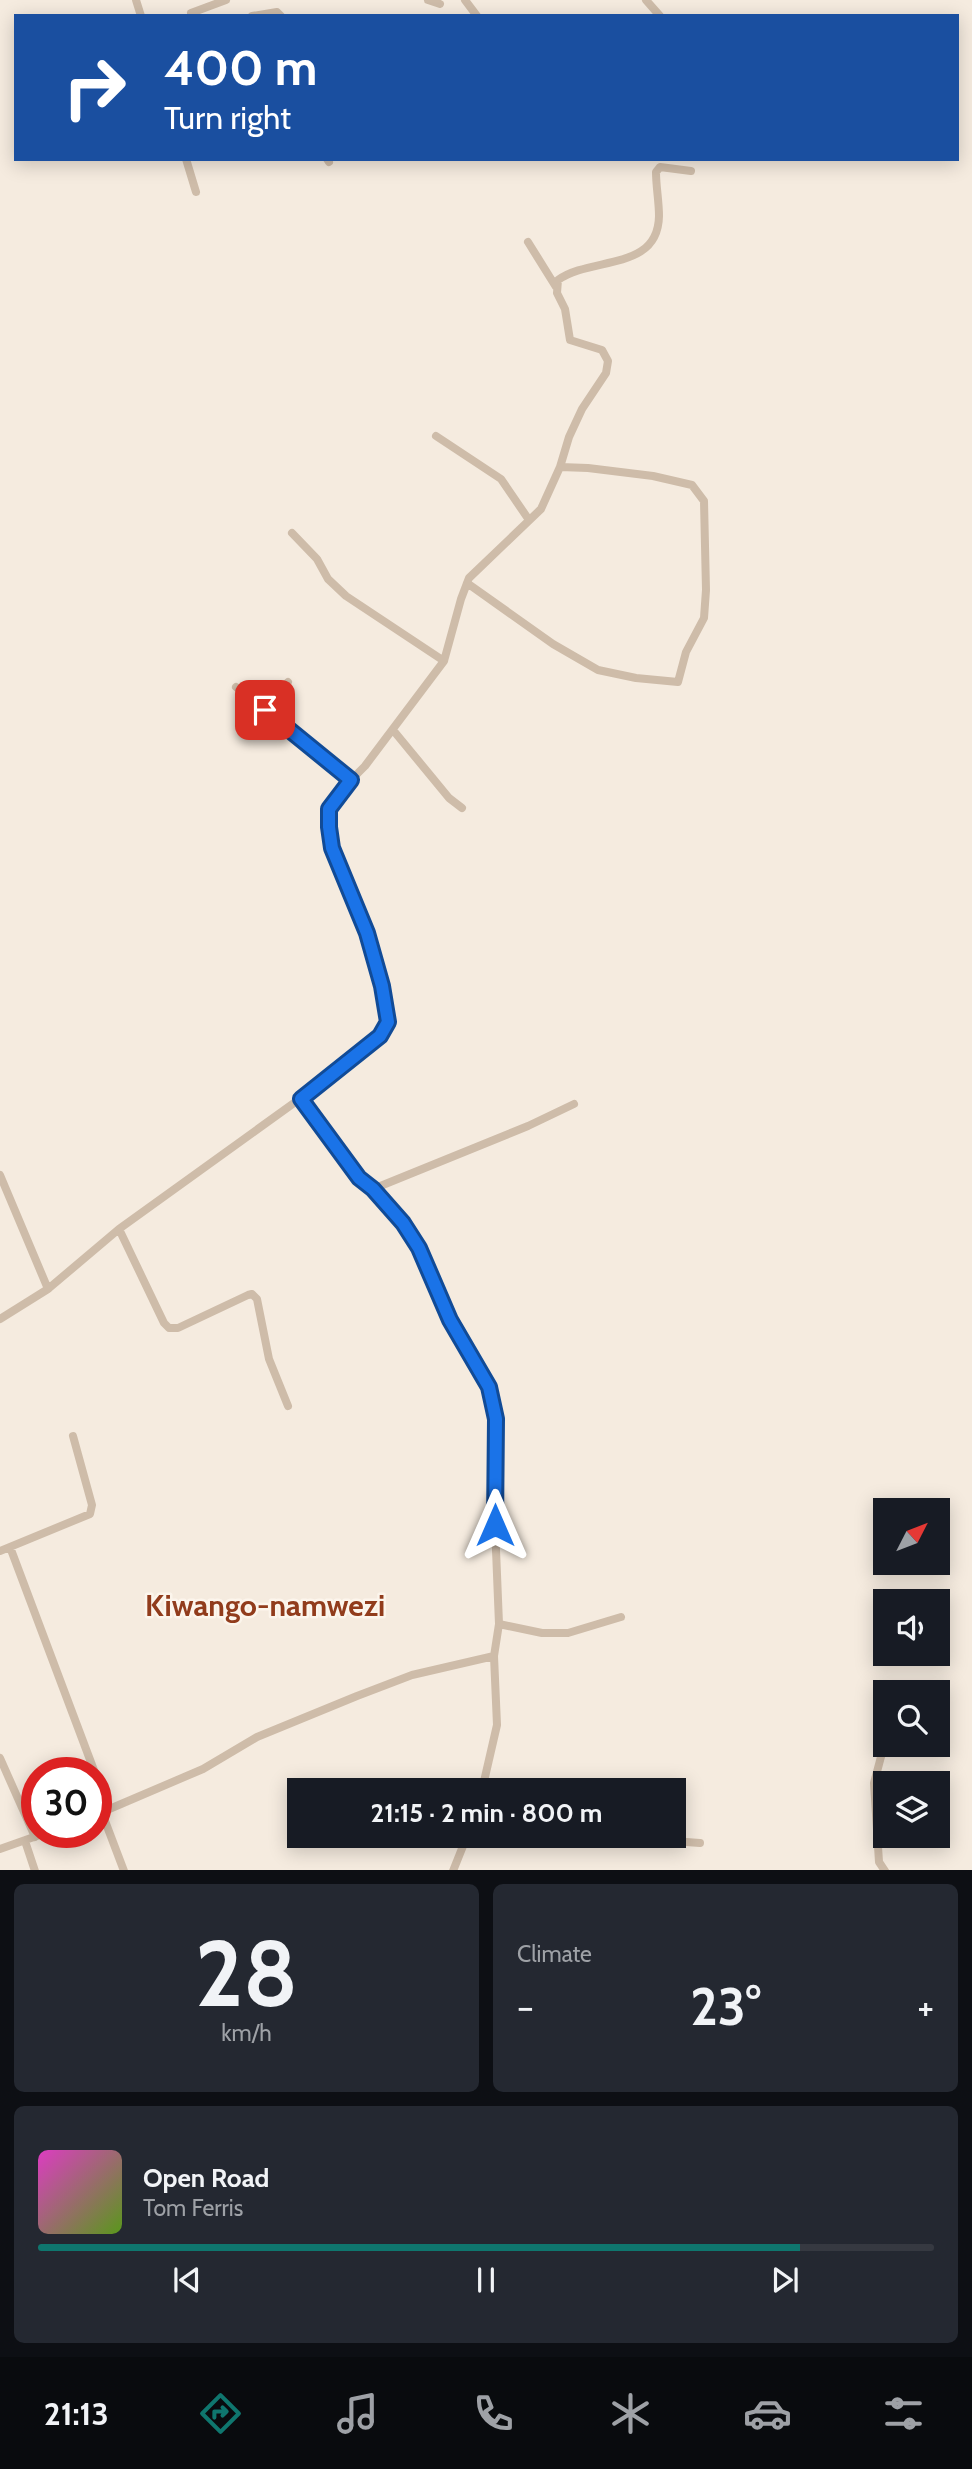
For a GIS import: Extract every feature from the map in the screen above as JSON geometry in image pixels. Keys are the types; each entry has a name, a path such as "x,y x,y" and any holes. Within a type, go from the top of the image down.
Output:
{"street":[{"path":"192,14 226,0"},
{"path":"428,0 440,4"},
{"path":"646,0 658,14"},
{"path":"260,14 279,14"},
{"path":"187,161 196,192"},
{"path":"556,287 562,277 581,269 639,254 655,237 659,217 656,172 660,167 691,171"},
{"path":"0,1320 48,1289 119,1229 301,1099 380,1036 388,1022 382,986 367,933 332,848 329,809 444,661 469,578 541,509 582,409 606,373 608,365 602,350 570,340 565,309 556,287 528,242"},
{"path":"436,436 501,480 529,520"},
{"path":"467,583 553,644 598,670 636,678 678,682 687,653 704,618 704,501 692,485 653,476 560,467"},
{"path":"292,533 317,559 328,579 346,596 444,661"},
{"path":"265,710 288,682"},
{"path":"236,687 351,780"},
{"path":"393,730 449,798 462,808"},
{"path":"301,1099 359,1178 373,1189 403,1223 419,1248 450,1320 489,1387 496,1419 495,1525 499,1624 494,1656 498,1725 485,1778"},
{"path":"373,1189 528,1126 574,1104"},
{"path":"0,1175 48,1289"},
{"path":"119,1229 164,1323 169,1328 178,1328 251,1294 257,1298 269,1359 288,1406"},
{"path":"0,1551 90,1514 92,1505 73,1436"},
{"path":"10,1547 89,1757"},
{"path":"499,1624 542,1633 568,1633 621,1617"},
{"path":"112,1809 203,1769 257,1737 357,1696 412,1675 494,1656"},
{"path":"881,1757 874,1783 879,1862 884,1870"},
{"path":"0,1758 21,1805"},
{"path":"112,1839 124,1870"},
{"path":"0,1849 21,1842"},
{"path":"686,1842 700,1843"},
{"path":"27,1848 35,1870"},
{"path":"453,1870 462,1848"}],"district":[{"name":"Kiwango-namwezi","path":"265,1606"}],"route":[{"path":"265,710 351,780 329,809 332,848 367,933 382,986 388,1022 380,1036 301,1099 359,1178 373,1189 403,1223 419,1248 450,1320 489,1387 496,1419 495,1525"}]}
